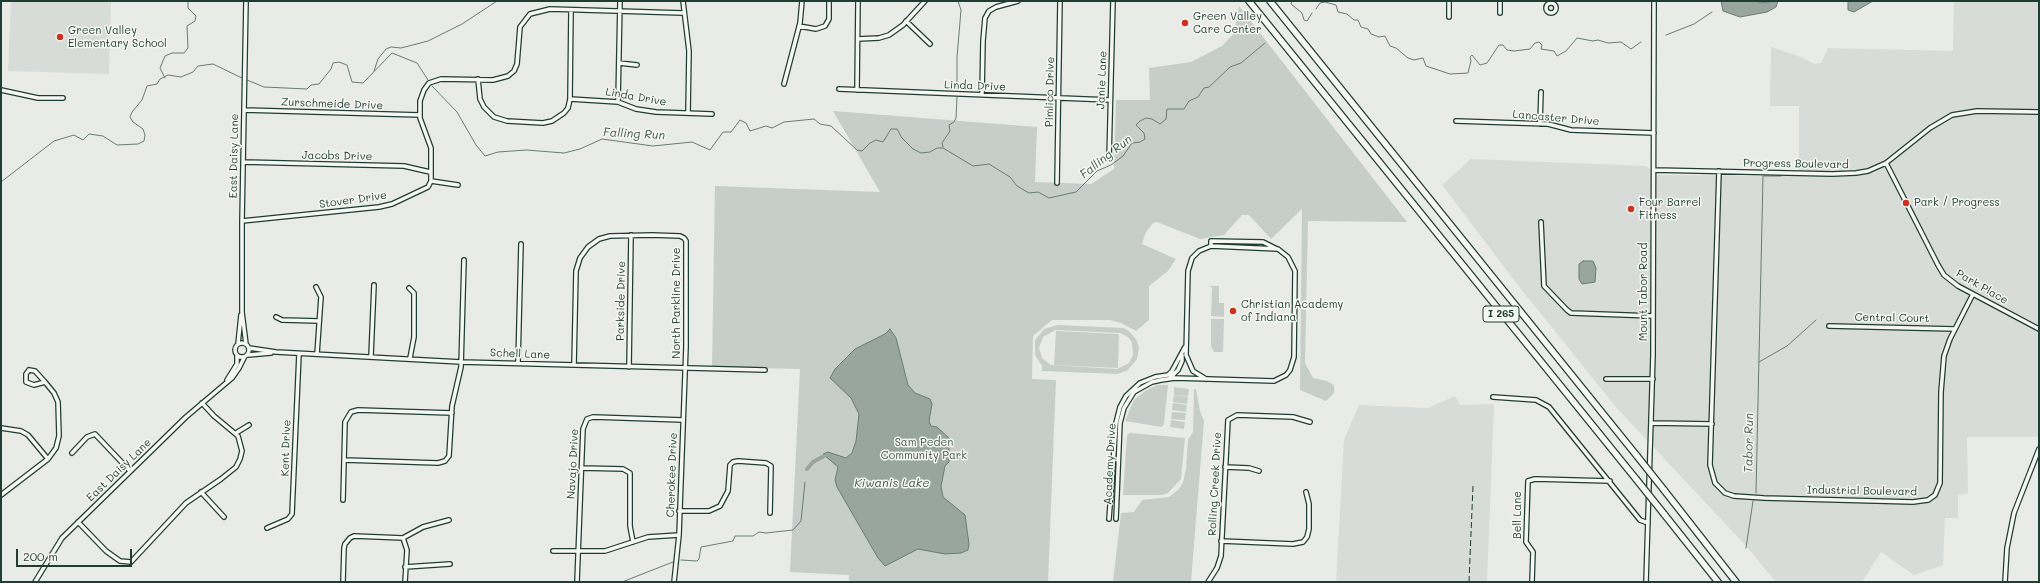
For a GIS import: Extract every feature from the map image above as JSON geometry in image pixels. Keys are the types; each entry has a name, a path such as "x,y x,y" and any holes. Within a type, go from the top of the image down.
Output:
{"highway":[{"name":"I 265","path":"1249,1 1718,582"},
{"name":"I 265","path":"1270,1 1637,456 1736,582"}],"street":[{"name":"East Daisy Lane","path":"246,1 242,221 242,312 246,344"},
{"path":"618,102 620,1"},
{"path":"683,1 683,13 689,52 688,113"},
{"path":"784,84 799,26 802,1"},
{"path":"799,26 813,29 825,26 829,19 829,1"},
{"path":"857,90 858,1"},
{"path":"858,39 886,36 906,21 925,1"},
{"path":"982,95 985,18 996,7 1018,1"},
{"name":"Pimlico Drive","path":"1057,183 1060,1"},
{"name":"Janie Lane","path":"1109,159 1113,1"},
{"path":"1449,1 1449,16"},
{"path":"1500,1 1500,13"},
{"name":"Mount Tabor Road","path":"1646,582 1653,378 1654,1"},
{"path":"458,185 431,181 431,148 420,115 421,97 429,83 444,78 501,79 508,76 514,71 518,60 518,32 524,20 530,14 550,9 683,13"},
{"path":"478,79 480,99 484,107 490,114 502,120 543,123 552,121 564,113 568,108 570,99 571,10"},
{"path":"906,21 930,44"},
{"path":"619,63 637,65"},
{"name":"Linda Drive","path":"839,89 1110,100"},
{"path":"1,90 38,98 63,98"},
{"path":"1540,92 1540,124"},
{"name":"Linda Drive","path":"570,99 618,102 646,111 712,114"},
{"name":"Zurschmeide Drive","path":"244,110 420,115"},
{"name":"Progress Boulevard","path":"1654,170 1844,174 1868,171 1886,162 1933,126 1952,115 1977,111 2039,112"},
{"name":"Lancaster Drive","path":"1456,121 1540,124 1558,126 1572,130 1654,133"},
{"name":"Jacobs Drive","path":"243,162 404,166 430,172"},
{"name":"Park Place","path":"1886,162 1941,270 1953,282 1973,294 2039,328"},
{"name":"Industrial Boulevard","path":"1719,171 1711,475 1717,487 1729,495 1898,501 1928,500 1938,492 1940,483 1942,368 1948,345 1973,294"},
{"name":"Stover Drive","path":"242,221 379,208 392,204 428,187 431,181"},
{"path":"1541,222 1544,286 1566,310 1571,312 1653,316"},
{"path":"574,364 576,271 580,258 588,247 595,241 606,236 631,235"},
{"name":"North Parkline Drive","path":"631,235 680,236 686,241 685,369"},
{"name":"Parkside Drive","path":"629,368 631,235"},
{"name":"Academy Drive","path":"1116,519 1120,423 1124,408 1134,392 1152,382 1169,378 1274,381 1286,375 1290,370 1294,358 1295,271 1288,257 1278,249 1263,242 1211,244 1199,251 1192,258 1188,271 1186,345 1188,361"},
{"path":"518,363 521,244"},
{"path":"344,460 432,463 445,461 450,453 454,394 458,382 461,362 464,260"},
{"path":"371,356 374,285"},
{"path":"316,287 320,297 317,354"},
{"path":"409,288 414,292 414,338 410,358"},
{"name":"East Daisy Lane","path":"238,344 242,312"},
{"path":"276,317 282,320 319,322"},
{"name":"Central Court","path":"1829,326 1955,329"},
{"path":"238,344 246,344 249,348 248,355 244,358 237,356 235,350 238,344"},
{"path":"1169,378 1175,375 1182,361 1182,355 1186,345"},
{"name":"Schell Lane","path":"249,348 299,354 371,356 461,362 574,364 629,368 765,370"},
{"name":"Schell Lane","path":"248,355 276,352"},
{"name":"Kent Drive","path":"267,528 288,519 292,514 299,354"},
{"name":"Academy Drive","path":"1109,519 1116,423 1120,407 1126,396 1140,383 1155,377 1168,375 1182,355"},
{"name":"East Daisy Lane","path":"226,381 237,364 237,356"},
{"name":"East Daisy Lane","path":"35,582 57,544 130,471 236,373 244,358"},
{"path":"1182,361 1184,359 1188,361 1197,374 1206,379"},
{"name":"Cherokee Drive","path":"674,582 679,535 685,369"},
{"path":"1,495 48,459 54,452 59,440 59,409 56,396 45,382 33,370 29,370 26,374 25,380 30,384 36,385 45,382"},
{"path":"1606,379 1653,378"},
{"path":"1493,397 1536,400 1550,407 1640,520 1648,523"},
{"path":"78,522 106,551 120,561 131,562 182,507 221,479 238,463 242,455 242,447 236,433 214,416 202,403"},
{"path":"343,500 345,422 351,412 358,410 452,413"},
{"name":"Rolling Creek Drive","path":"1208,582 1219,564 1227,424 1233,416 1293,417 1310,422"},
{"name":"Navajo Drive","path":"577,582 584,425 586,420 590,418 683,420"},
{"path":"1652,423 1712,424"},
{"path":"236,433 249,425"},
{"path":"1,428 21,431 28,434 48,459"},
{"path":"72,453 87,437 95,434 130,471"},
{"path":"2005,582 2007,548 2014,513 2039,449"},
{"path":"679,511 709,511 720,506 728,491 730,465 733,462 738,461 766,463 771,466 770,513"},
{"path":"1224,467 1249,468 1259,471"},
{"path":"582,468 623,469 630,473 630,526 633,542"},
{"name":"Bell Lane","path":"1532,582 1533,552 1526,542 1528,481 1535,479 1610,481"},
{"path":"202,492 224,517"},
{"path":"1221,541 1293,544 1303,542 1309,529 1310,504 1306,492"},
{"path":"343,582 344,548 345,544 350,538 354,536 403,538 423,527 449,520"},
{"path":"553,551 605,551 657,536 679,535"},
{"path":"403,538 406,550 405,582"},
{"path":"405,567 450,564"}],"shaded area":[{"name":"Green Valley Elementary School","path":"11,1 111,1 109,74 8,71"},
{"path":"1954,1 2039,1 2039,437 1967,437 1968,493 1958,495 1958,518 1945,518 1943,565 1914,575 1881,552 1862,582 1776,582 1746,546 1615,406 1517,284 1442,185 1471,159 1646,166 1658,175 1799,176 1799,106 1770,106 1771,47 1801,57 1814,64 1821,63 1828,48 1953,51"},
{"path":"1455,396 1460,405 1494,404 1487,582 1336,582 1344,440 1359,405 1428,408"}],"green space":[{"name":"Sam Peden Community Park","path":"1239,6 1407,222 1308,221 1305,363 1313,378 1327,381 1334,385 1334,393 1326,401 1300,390 1302,209 1271,239 1249,215 1242,215 1224,235 1200,239 1157,222 1153,223 1146,232 1142,244 1176,259 1168,271 1149,286 1149,320 1136,331 1121,323 1110,320 1052,320 1033,336 1032,379 1056,380 1048,582 849,582 849,575 790,572 800,369 712,367 715,186 880,192 833,111 1037,127 1035,182 1091,184 1114,169 1116,100 1150,100 1149,68 1191,62 1222,46 1234,33"},
{"path":"1210,286 1219,286 1219,303 1224,303 1224,317 1211,316 1212,288"},
{"path":"1211,319 1224,319 1223,352 1214,352 1211,346"},
{"path":"1058,325 1124,328 1130,332 1137,341 1139,348 1137,359 1128,370 1118,374 1042,371 1042,366 1035,355 1035,340 1044,329","holes":["1055,330 1120,333 1128,337 1132,342 1133,355 1129,363 1117,369 1051,365 1042,358 1039,348 1043,337"]},
{"path":"1056,331 1119,334 1118,368 1054,365"},
{"path":"1157,385 1168,385 1164,424 1162,427 1125,421 1134,400 1145,391"},
{"path":"1174,387 1189,389 1188,396 1174,395"},
{"path":"1194,389 1196,389 1200,411 1204,421 1191,582 1113,582 1121,513 1134,512 1142,500 1169,497 1178,490 1183,483 1186,468 1188,440 1193,432"},
{"path":"1174,395 1188,397 1187,404 1173,402"},
{"path":"1173,403 1187,405 1186,412 1172,410"},
{"path":"1172,412 1186,413 1185,420 1171,419"},
{"path":"1171,420 1185,422 1184,429 1170,427"},
{"path":"1130,433 1185,438 1181,479 1168,493 1162,495 1123,495 1127,435"}],"water":[{"path":"1721,1 1757,1 1759,3 1778,1 1776,7 1767,12 1740,17 1723,11"},
{"path":"1848,1 1873,1 1854,12 1848,10"},
{"path":"1583,261 1593,261 1596,268 1595,282 1582,284 1579,279 1579,264"},
{"name":"Kiwanis Lake","path":"890,329 896,338 908,385 915,393 930,399 932,404 929,421 931,426 937,427 949,438 949,462 945,466 941,486 943,497 965,515 969,544 968,550 961,553 945,554 918,549 885,566 878,558 837,487 835,480 838,467 823,454 828,452 846,458 852,453 856,441 859,414 851,398 830,378 835,369 855,349 885,334"}],"waterway":[{"path":"165,78 160,68 165,56 172,53 184,53 188,48 187,26 195,21 196,16 188,8 188,1"},
{"path":"374,71 378,59 386,49 391,47 401,48 428,41 462,24 497,1"},
{"path":"957,90 957,57 961,10 958,1"},
{"name":"Falling Run","path":"1292,1 1291,4 1302,13 1304,20 1307,21 1312,13"},
{"name":"Falling Run","path":"1316,9 1320,3 1325,2 1336,5 1338,12 1347,14 1354,20 1358,20 1361,27 1368,29 1371,34 1379,37 1385,36 1390,46 1396,48 1408,58 1414,60 1423,58 1426,66 1450,74 1468,73 1471,61 1470,57 1472,55 1480,65 1487,63 1499,45 1503,45 1507,50 1514,51 1530,49 1535,43 1539,42 1542,45 1541,49 1554,51 1557,56 1566,51 1577,38 1593,41 1598,40 1608,43 1621,42 1631,49 1641,42"},
{"name":"Falling Run","path":"1666,35 1694,24 1712,12"},
{"name":"Falling Run","path":"432,86 457,112 476,145 485,156 498,152 526,150 564,153 580,149 602,139 653,146 692,142 710,150 723,132 731,132 740,120 746,123 750,131 766,126 772,128 784,122 814,119 820,124 831,126 857,150 862,151 870,143 876,140 883,142 891,129 897,129 902,138 913,149 921,153 930,152 937,148 943,148 973,166 989,164 1010,177 1017,186 1029,193 1038,192 1049,198 1076,192 1097,171 1111,165 1123,156 1132,143 1140,142 1145,139 1144,133 1136,125 1140,121 1146,118 1152,119 1160,124 1166,119 1167,109 1184,109 1189,101 1198,97 1204,88 1209,87 1230,67 1241,63 1265,43"},
{"name":"Falling Run","path":"247,80 264,87 307,89 311,85 319,84 331,69 333,63 339,62 347,65 352,82 363,83 392,53 417,63 428,80"},
{"name":"Falling Run","path":"1,182 54,141 74,135 83,140 89,134 103,136 117,145 138,144 144,141 145,135 143,129 133,122 130,117 132,112 142,100 147,86 157,84 160,79 168,75 181,77 193,72 198,66 213,64 244,79"},
{"path":"943,147 942,143 950,131 949,125 954,122 956,118 957,97"},
{"path":"1756,493 1763,176 1781,176"},
{"path":"1759,362 1787,346 1816,320"},
{"path":"807,469 813,462 824,456"},
{"path":"681,560 697,561 699,559 701,547 733,541 735,536 753,536 759,532 766,533 793,530 801,521 805,482"},
{"name":"Tabor Run","path":"1746,548 1753,501"},
{"path":"622,582 673,562"}],"railway":[{"path":"1469,582 1473,486"}],"place":[{"name":"Green Valley Care Center","path":"1185,23"},
{"name":"Green Valley Elementary School","path":"60,37"},
{"name":"Park / Progress","path":"1906,203"},
{"name":"Four Barrel Fitness","path":"1631,209"},
{"name":"Christian Academy of Indiana","path":"1233,311"}]}
